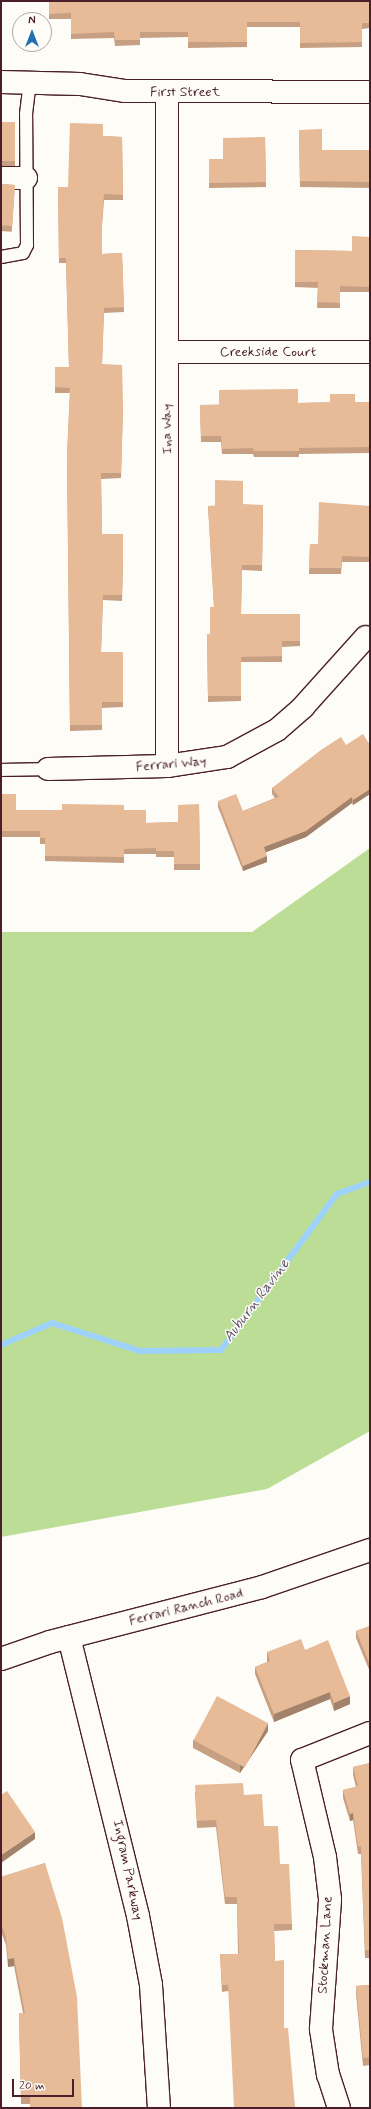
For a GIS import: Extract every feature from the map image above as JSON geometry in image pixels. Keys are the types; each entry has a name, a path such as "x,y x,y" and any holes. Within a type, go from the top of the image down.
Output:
{"street":[{"name":"First Street","path":"1,82 30,82 167,92 370,92"},
{"name":"Ina Way","path":"167,92 167,766"},
{"path":"1,178 26,178"},
{"name":"Creekside Court","path":"167,352 370,352"},
{"name":"Ferrari Way","path":"48,769 167,766 227,757 277,730 303,707 366,637"},
{"name":"Ferrari Ranch Road","path":"1,1659 69,1637 262,1587 370,1550"},
{"name":"Ingram Parkway","path":"69,1637 138,1916 151,1985 159,2108"},
{"name":"Stockman Lane","path":"339,2108 328,2075 321,2029 330,1899 325,1857 302,1760 370,1733"}],"lane":[{"path":"1,257 23,253 27,244 26,178 30,82"},
{"path":"1,770 48,769"}],"green space":[{"path":"370,848 370,1431 267,1489 1,1537 1,932 252,932"}],"building":[{"path":"49,1 370,1 370,23 362,23 362,42 300,43 300,22 247,22 247,42 188,42 188,32 140,32 140,40 115,40 114,32 71,34 71,13 52,14 52,12 49,12"},
{"path":"1,122 15,122 15,161 1,161"},
{"path":"70,123 103,124 103,136 122,137 123,195 104,194 102,222 102,254 122,253 124,307 104,308 102,364 122,365 123,403 121,473 101,473 102,534 123,534 122,595 103,595 101,652 123,652 123,702 102,702 102,725 70,725 67,456 70,388 55,387 55,367 69,367 66,258 59,258 58,187 68,187"},
{"path":"322,129 322,150 370,150 370,182 300,181 299,130"},
{"path":"265,137 266,182 209,183 209,159 223,159 223,138"},
{"path":"1,184 15,185 12,226 1,225"},
{"path":"352,236 370,237 370,287 340,286 340,303 317,302 318,282 295,282 295,250 352,251"},
{"path":"298,389 298,403 330,402 330,394 355,394 355,402 370,402 370,447 299,448 299,451 254,451 253,448 222,449 221,436 201,436 200,405 219,405 219,390"},
{"path":"215,480 243,481 243,504 263,505 262,565 242,565 241,614 300,614 300,641 282,641 282,656 241,657 241,696 208,696 207,634 210,634 210,607 214,607 208,506 215,506"},
{"path":"319,502 370,506 370,557 342,556 341,568 309,568 310,544 318,544"},
{"path":"363,734 370,745 370,789 353,800 352,797 306,831 264,847 267,856 243,866 218,801 236,794 243,811 279,797 272,788 321,750 341,737 346,745"},
{"path":"1,794 16,794 16,810 62,810 62,804 124,805 124,810 146,810 146,823 178,822 178,805 199,804 200,864 174,864 174,851 156,851 156,848 124,849 124,857 45,856 45,838 40,838 40,831 1,831"},
{"path":"370,1626 370,1665 356,1631"},
{"path":"301,1639 305,1650 328,1640 350,1696 334,1703 330,1692 274,1714 255,1667 270,1661 267,1652"},
{"path":"217,1696 268,1723 245,1767 194,1740"},
{"path":"370,1763 370,1950 365,1950 361,1846 358,1847 353,1813 350,1814 343,1790 358,1786 353,1767"},
{"path":"243,1783 244,1795 262,1794 264,1826 278,1826 280,1864 289,1864 292,1924 274,1924 275,1961 284,1960 284,2028 288,2028 295,2108 234,2108 228,1985 222,1985 220,1954 239,1954 237,1897 225,1897 216,1820 197,1821 195,1785"},
{"path":"7,1791 35,1832 1,1855 1,1795"},
{"path":"45,1863 62,1918 77,1997 82,2108 30,2108 30,2097 21,2097 19,2013 25,2013 14,1958 8,1959 6,1938 1,1923 1,1877"},
{"path":"370,1985 370,2057 363,2058 356,1986"}],"waterway":[{"name":"Auburn Ravine","path":"1,1345 52,1323 140,1351 221,1350 337,1194 370,1182"}]}
